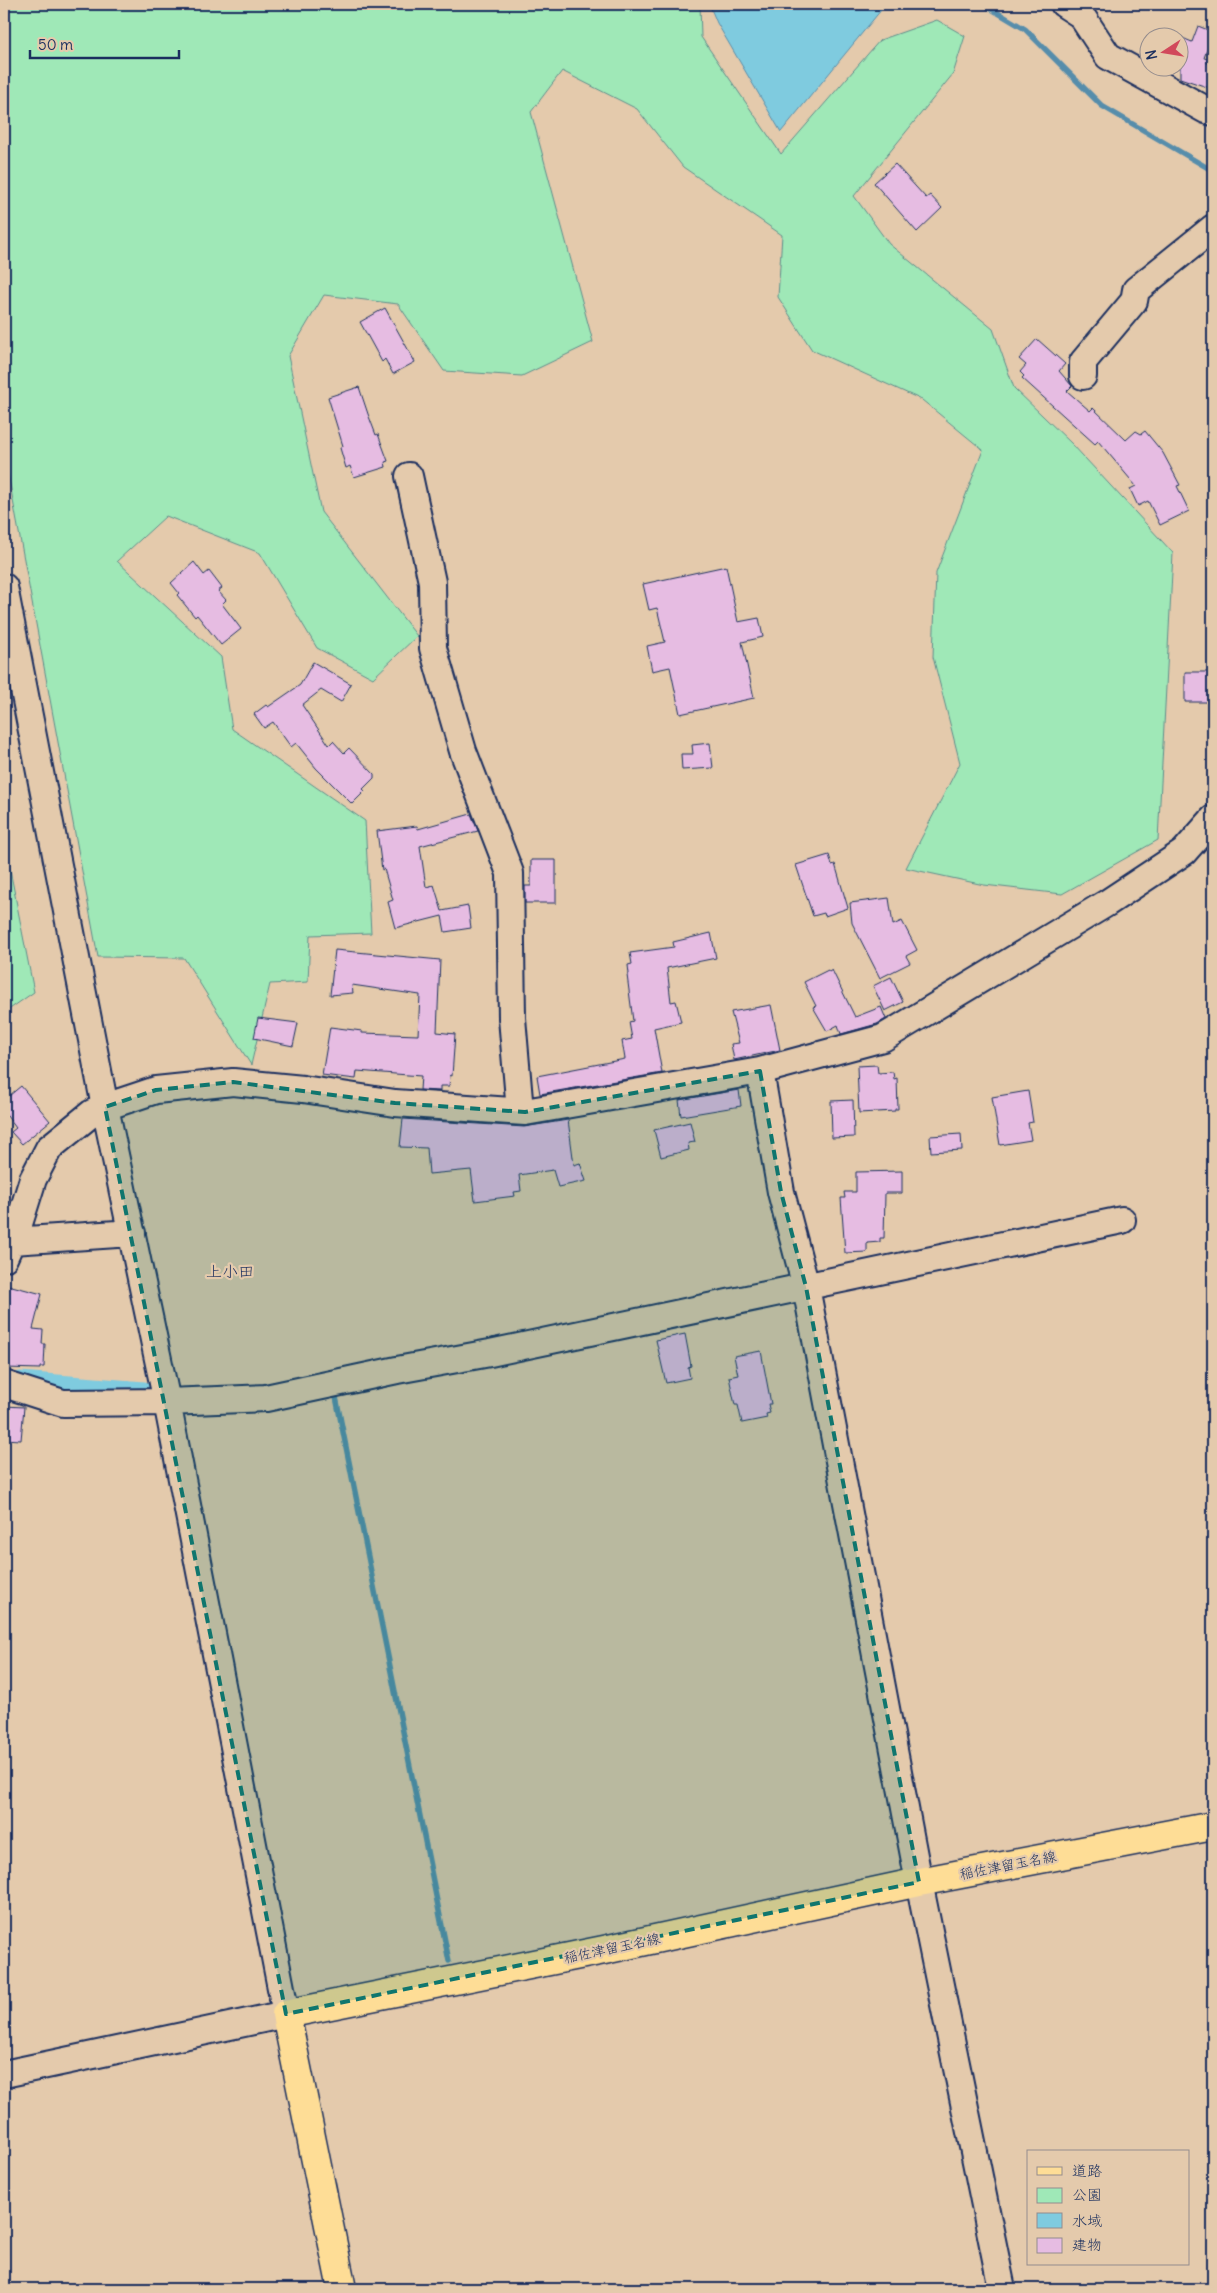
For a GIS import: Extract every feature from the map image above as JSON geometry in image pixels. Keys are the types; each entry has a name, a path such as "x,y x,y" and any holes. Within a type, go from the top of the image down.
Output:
{"main road":[{"name":"稲佐津留玉名線","path":"286,2014 604,1950 919,1882 1213,1826"},
{"path":"286,2014 342,2289"}],"street":[{"path":"1064,4 1081,15 1108,56 1206,110 1213,112"},
{"path":"1083,376 1083,362 1134,302 1136,290 1213,228"},
{"path":"409,476 432,582 433,648 463,751 510,873 512,1018 520,1111"},
{"path":"4,587 105,1107 167,1402 286,2014 4,2074"},
{"path":"8,1250 18,1227 33,1179 49,1148 92,1113 105,1107 156,1090 233,1082 303,1089 395,1103 520,1111 760,1071 883,1038 1115,898 1184,852 1213,819"},
{"path":"760,1071 781,1192 806,1287 919,1882 1002,2289"},
{"path":"4,1384 63,1403 167,1402 266,1398 1122,1220"},
{"path":"8,1250 132,1233"}],"highlighted area":[{"path":"760,1071 781,1192 806,1287 919,1882 286,2014 105,1107 156,1090 233,1082 395,1103 525,1112"}],"green space":[{"path":"4,4 700,4 701,37 781,154 880,40 937,20 965,36 953,74 854,196 889,244 993,329 1014,388 1072,444 1173,553 1158,840 1062,894 984,885 906,868 960,763 933,657 936,573 983,450 922,400 812,350 778,297 782,235 683,167 637,109 562,71 531,112 593,342 522,376 444,371 398,304 324,295 288,356 321,512 417,636 373,678 317,648 260,553 166,516 117,561 221,657 232,729 365,821 371,933 310,935 308,982 270,984 251,1065 184,958 98,957 4,452"},
{"path":"4,839 34,992 4,1013"}],"water":[{"path":"709,4 886,4 781,132 717,23"}],"building":[{"path":"1198,26 1213,32 1204,58 1208,59 1207,63 1213,65 1213,89 1180,78 1190,78 1190,41 1192,42"},
{"path":"895,164 926,198 930,195 942,208 917,232 874,183"},
{"path":"385,308 415,362 393,374 385,359 382,362 360,322"},
{"path":"1037,339 1065,364 1059,371 1072,386 1067,391 1090,411 1093,408 1126,440 1136,431 1141,434 1145,431 1163,453 1180,485 1177,486 1189,511 1160,525 1148,501 1138,506 1130,489 1136,486 1098,441 1095,444 1022,378 1024,376 1020,372 1026,365 1019,359"},
{"path":"359,387 376,435 378,434 388,461 385,462 386,467 354,477 350,466 346,468 340,448 343,446 328,397"},
{"path":"194,562 204,575 209,571 222,588 218,591 226,600 222,604 241,629 221,645 197,615 195,617 177,595 179,593 171,583"},
{"path":"726,566 738,622 759,618 763,637 742,642 754,698 680,714 670,667 652,671 647,646 665,642 657,608 649,610 643,584"},
{"path":"313,662 351,684 341,702 321,690 302,705 329,745 333,741 344,753 349,748 374,774 374,778 363,789 365,791 352,804 316,768 296,743 291,747 273,722 264,728 254,714 266,705 268,707 300,685"},
{"path":"1185,672 1213,672 1213,702 1185,702"},
{"path":"710,743 713,768 682,770 681,754 693,754 692,745"},
{"path":"471,814 478,831 420,846 426,887 434,885 442,911 468,906 471,928 445,932 442,916 395,928 388,902 393,900 384,869 382,870 377,831 417,826 418,829"},
{"path":"829,855 832,865 835,864 848,908 825,916 824,913 813,916 796,865"},
{"path":"531,860 556,860 556,903 525,903 525,886 531,886"},
{"path":"889,898 893,925 902,921 917,950 906,956 910,963 880,978 852,923 850,903"},
{"path":"711,933 716,958 667,968 671,1002 676,1001 681,1022 654,1028 662,1073 540,1094 537,1076 625,1059 622,1041 632,1039 629,1022 633,1021 627,975 629,974 628,965 632,964 630,953 674,947 673,942"},
{"path":"335,950 440,960 437,1032 455,1034 452,1076 450,1075 449,1086 440,1086 440,1091 420,1090 421,1076 357,1071 356,1079 322,1075 330,1027 362,1031 362,1033 418,1035 420,995 352,985 353,993 330,995"},
{"path":"828,970 829,972 832,970 855,1017 881,1007 886,1019 877,1024 841,1034 838,1025 827,1031 813,1007 816,1006 804,982"},
{"path":"891,977 903,1002 885,1011 873,986"},
{"path":"771,1005 780,1050 734,1060 731,1044 739,1043 731,1012"},
{"path":"258,1018 298,1023 293,1046 254,1038"},
{"path":"877,1065 878,1073 893,1072 894,1079 897,1078 898,1109 895,1109 895,1111 859,1113 857,1066"},
{"path":"21,1086 50,1121 22,1144 11,1132 16,1128 4,1112 4,1100"},
{"path":"739,1090 741,1106 681,1116 679,1100"},
{"path":"1028,1091 1033,1122 1028,1123 1031,1140 1000,1145 992,1097"},
{"path":"853,1100 854,1137 832,1138 831,1101"},
{"path":"403,1119 524,1127 568,1120 574,1165 580,1163 586,1181 558,1187 553,1170 519,1175 521,1191 514,1192 515,1196 475,1201 471,1170 429,1174 427,1148 400,1147"},
{"path":"690,1122 695,1142 688,1143 689,1150 661,1157 654,1130"},
{"path":"961,1134 962,1150 931,1152 930,1136"},
{"path":"902,1171 902,1193 885,1193 884,1238 880,1238 880,1242 867,1243 867,1252 845,1253 841,1198 845,1198 844,1192 856,1192 856,1172"},
{"path":"8,1285 42,1294 33,1329 43,1330 42,1344 45,1344 44,1367 40,1367 40,1369 6,1368 7,1343 4,1343 4,1303"},
{"path":"685,1334 691,1366 688,1367 690,1378 666,1383 656,1340"},
{"path":"761,1351 771,1404 768,1404 770,1413 766,1414 767,1418 742,1423 738,1405 735,1405 729,1377 738,1375 734,1356"},
{"path":"4,1406 24,1407 21,1440 4,1439"}],"waterway":[{"path":"983,4 1025,29 1102,106 1213,171"},
{"path":"20,1382 144,1392"},
{"path":"336,1397 449,1961"}],"district":[{"name":"上小田","path":"230,1271"}]}
